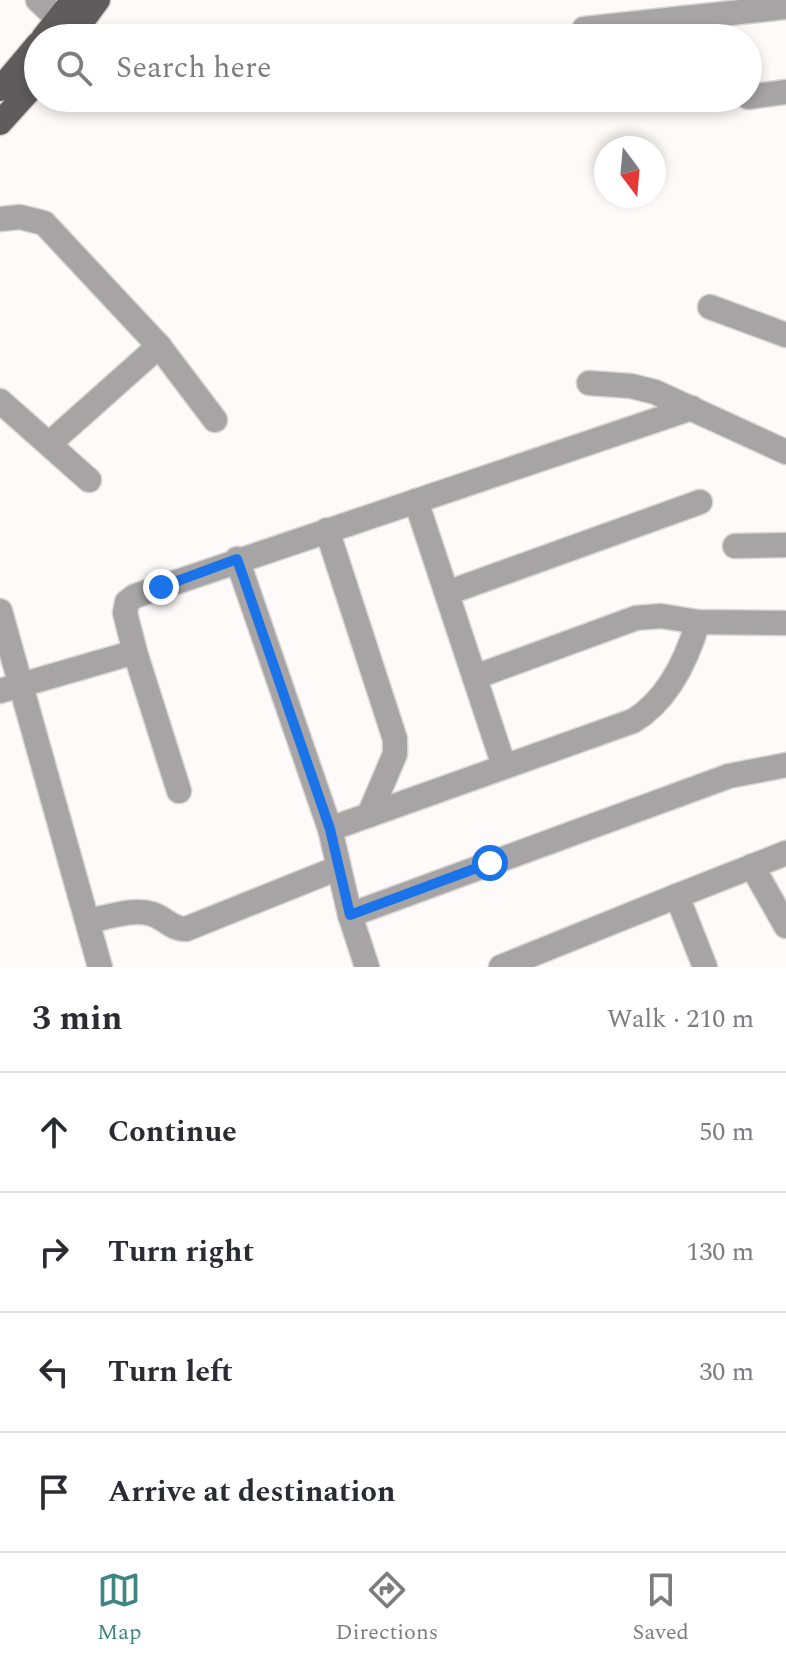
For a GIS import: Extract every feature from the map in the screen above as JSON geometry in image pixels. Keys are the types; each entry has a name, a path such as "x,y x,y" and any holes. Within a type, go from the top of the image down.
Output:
{"main road":[{"path":"67,24 98,0"},
{"path":"4,75 24,57"},
{"path":"0,123 24,96"}],"street":[{"path":"38,0 62,24"},
{"path":"630,24 786,7"},
{"path":"762,95 786,92"},
{"path":"0,219 20,217 44,223 159,346 215,420"},
{"path":"710,307 786,335"},
{"path":"49,444 159,346"},
{"path":"589,383 631,386 692,408 786,452"},
{"path":"0,401 89,480"},
{"path":"179,791 135,652 125,613 127,602 237,559 692,408"},
{"path":"416,501 504,766"},
{"path":"447,593 700,502"},
{"path":"327,530 395,739 395,754 369,815"},
{"path":"735,546 786,545"},
{"path":"237,559 330,829 350,915 367,967"},
{"path":"0,611 10,688 89,921 100,967"},
{"path":"475,677 636,618 661,616 698,622 786,623"},
{"path":"330,829 633,721 648,712 683,663 698,622"},
{"path":"10,688 135,652"},
{"path":"350,915 729,776 786,765"},
{"path":"501,967 786,853"},
{"path":"752,866 786,926"},
{"path":"89,921 139,911 156,915 176,929 186,929 338,868"},
{"path":"677,896 705,967"}],"route":[{"path":"161,587 237,559 330,829 350,915 490,863"}]}
